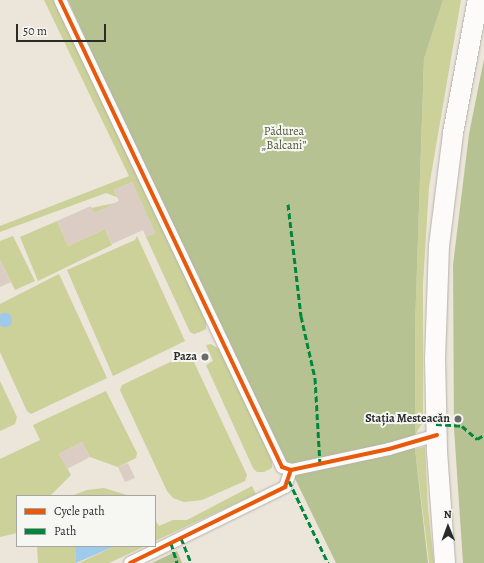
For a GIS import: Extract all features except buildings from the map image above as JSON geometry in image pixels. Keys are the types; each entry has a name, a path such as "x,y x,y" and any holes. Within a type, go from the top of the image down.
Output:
{"highway":[{"path":"445,563 437,435 435,360 439,246 453,133 478,0"}],"street":[{"path":"60,0 277,460 282,466 291,470 388,450 437,435"},
{"path":"130,563 285,487 291,470"}],"green space":[{"path":"44,0 56,0 206,319 206,329 200,332 194,334 190,332 146,237 155,233 132,182 114,190 116,195 125,200 106,193 0,232 0,226 129,176"},
{"name":"Pădurea „Balcani”","path":"68,0 443,0 424,59 415,328 415,449 428,563 336,563 129,137"},
{"path":"443,0 461,0 429,187 423,284 423,422 415,435 415,328 424,59"},
{"path":"484,59 484,563 463,563 454,428 453,265 469,134"},
{"path":"115,203 105,214 103,209 94,213 91,208"},
{"path":"57,221 68,246 105,229 112,245 38,281 20,237"},
{"path":"13,236 35,281 15,290 0,260 0,241"},
{"path":"137,236 185,341 113,376 67,270 135,240"},
{"path":"59,274 107,378 31,414 27,411 0,352 0,304"},
{"path":"211,344 219,349 223,355 272,461 272,468 264,472 257,472 253,468 206,365 213,361 206,345"},
{"path":"183,356 192,358 247,475 245,481 202,500 184,502 173,498 167,491 120,390 122,385"},
{"path":"0,381 17,417 15,424 0,431"},
{"path":"106,391 137,453 136,458 118,467 90,457 82,442 59,454 71,475 51,495 16,495 16,533 0,537 0,459 40,440 33,425"},
{"path":"425,447 428,509 434,563 429,563 415,449"},
{"path":"252,486 256,494 156,541 156,522 159,526 173,520 187,520"},
{"path":"104,488 127,495 74,495 87,490"},
{"path":"37,547 75,547 76,563 38,563"},
{"path":"113,547 143,547 109,563 79,563"},
{"path":"177,551 182,563 152,563"}],"water":[{"path":"5,313 11,317 12,320 10,325 5,327 0,325 0,315"},
{"path":"75,547 113,547 76,563"}],"marked path":[{"path":"288,204 301,316 315,378 320,464"},
{"path":"436,424 462,426 477,439 484,435"},
{"path":"289,481 328,563"},
{"path":"181,538 191,563"},
{"path":"171,543 177,563"}],"cycle path":[{"path":"60,0 282,467 291,470 389,449 437,435"},
{"path":"130,563 285,487 291,470"}],"place":[{"name":"Paza","path":"205,357"},
{"name":"Stația Mesteacăn","path":"458,419"}]}
